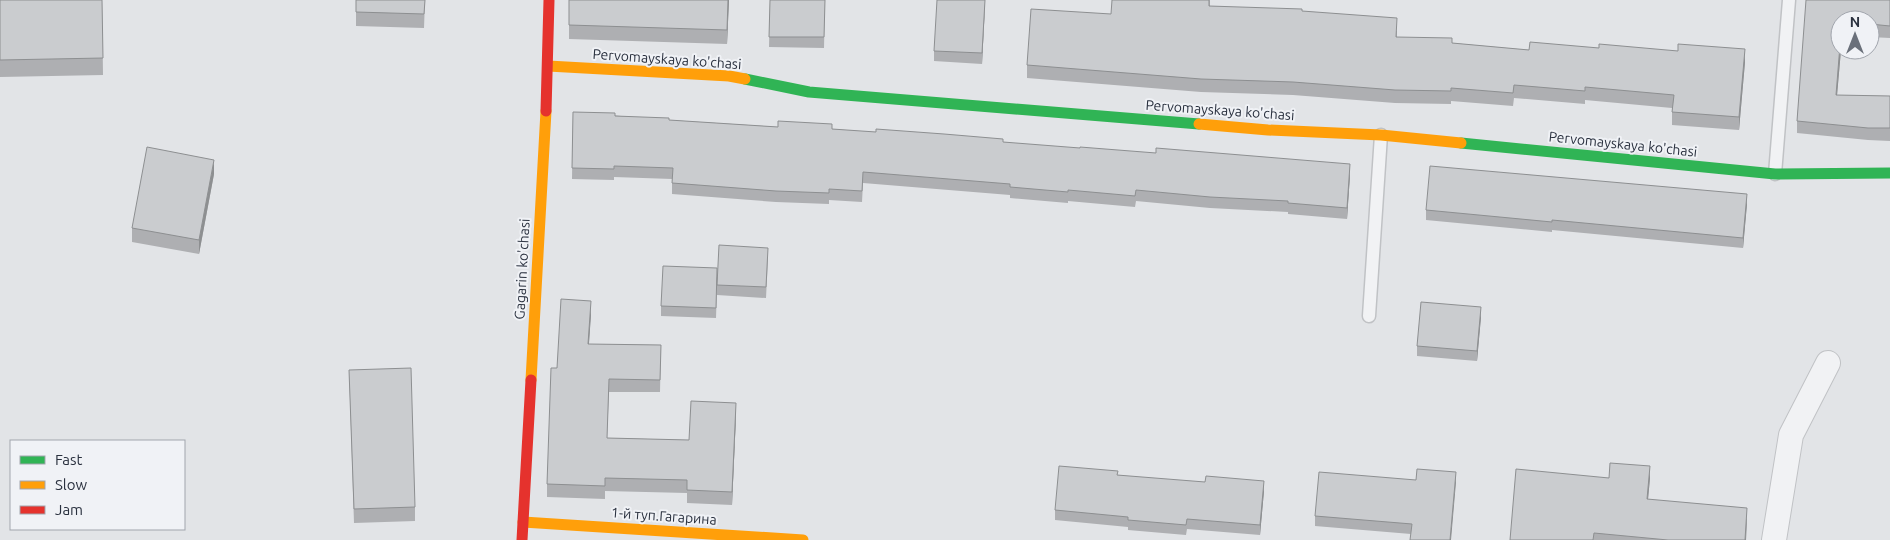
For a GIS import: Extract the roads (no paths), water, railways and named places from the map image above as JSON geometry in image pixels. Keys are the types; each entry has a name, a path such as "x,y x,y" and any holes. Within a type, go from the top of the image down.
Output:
{"street":[{"name":"Gagarin ko'chasi","path":"522,540 548,66 549,0"},
{"name":"Pervomayskaya ko'chasi","path":"548,66 729,76 808,92 1268,130 1382,135 1775,174 1890,173"},
{"path":"1775,174 1890,183"},
{"path":"1774,540 1791,435 1828,363"},
{"name":"1-й туп.Гагарина","path":"523,522 803,540"}],"lane":[{"path":"1775,174 1789,0"},
{"path":"1369,316 1382,135"}]}
